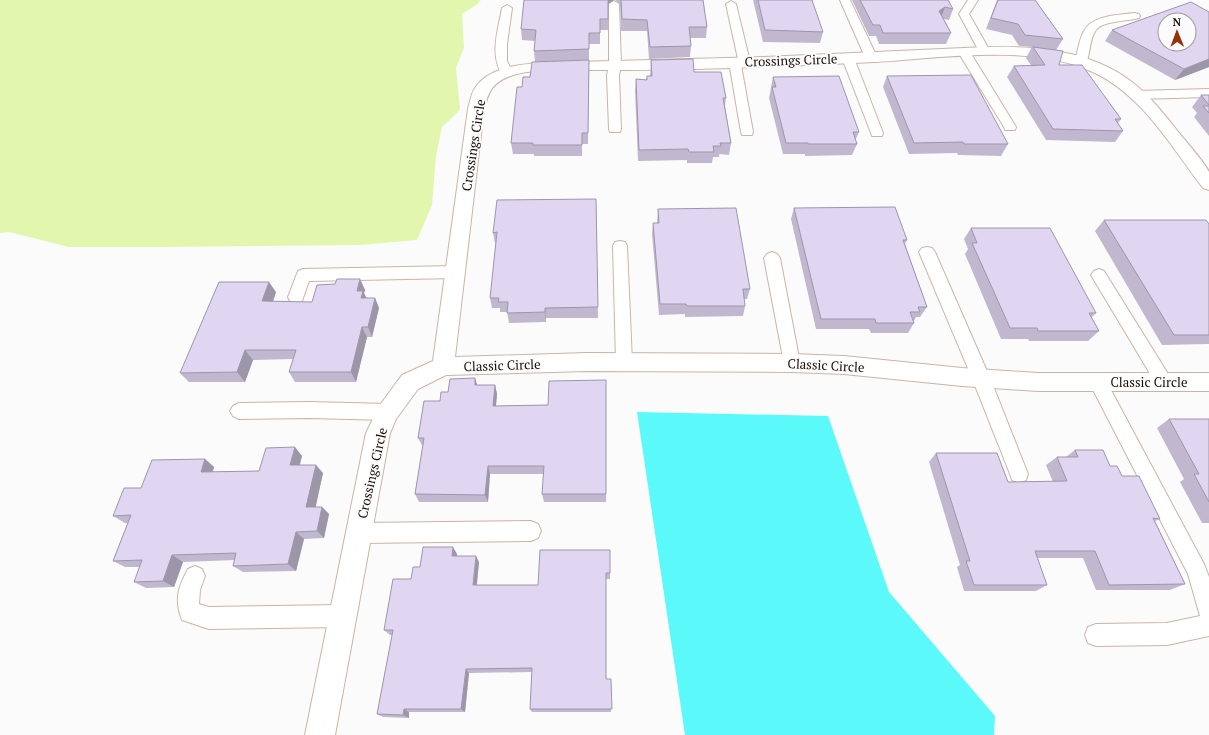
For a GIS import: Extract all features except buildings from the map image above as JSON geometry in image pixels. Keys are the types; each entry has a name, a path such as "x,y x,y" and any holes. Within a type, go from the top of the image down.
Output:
{"street":[{"name":"Crossings Circle","path":"320,735 378,433 388,412 410,382 443,366 476,109 483,89 493,79 507,73 531,68 848,58 984,51 1032,52 1081,61 1114,77 1150,109 1209,183"},
{"name":"Classic Circle","path":"443,366 624,362 792,363 844,365 1038,382 1209,382"}],"lane":[{"path":"845,0 871,57"},
{"path":"973,0 964,14 984,51"},
{"path":"614,4 613,75 615,129"},
{"path":"730,4 740,62 747,132"},
{"path":"507,8 501,44 501,61 507,73"},
{"path":"1081,61 1090,29 1093,25 1100,22 1135,16"},
{"path":"964,52 1010,127"},
{"path":"848,58 877,133"},
{"path":"1136,95 1209,93"},
{"path":"620,246 624,362"},
{"path":"927,252 981,378 1019,474"},
{"path":"772,258 792,363"},
{"path":"296,297 303,275 455,272"},
{"path":"1099,275 1164,382"},
{"path":"1098,382 1197,571 1209,612"},
{"path":"239,411 310,410 388,412"},
{"path":"359,533 531,532"},
{"path":"196,576 190,587 187,604 190,612 209,618 342,616"},
{"path":"1096,635 1167,634 1209,625"}],"green space":[{"path":"0,0 481,0 462,14 464,48 456,68 460,110 442,127 436,156 432,205 417,240 360,245 69,247 9,232 0,233"}],"water":[{"path":"637,412 828,416 889,592 995,716 994,735 685,735"}]}
